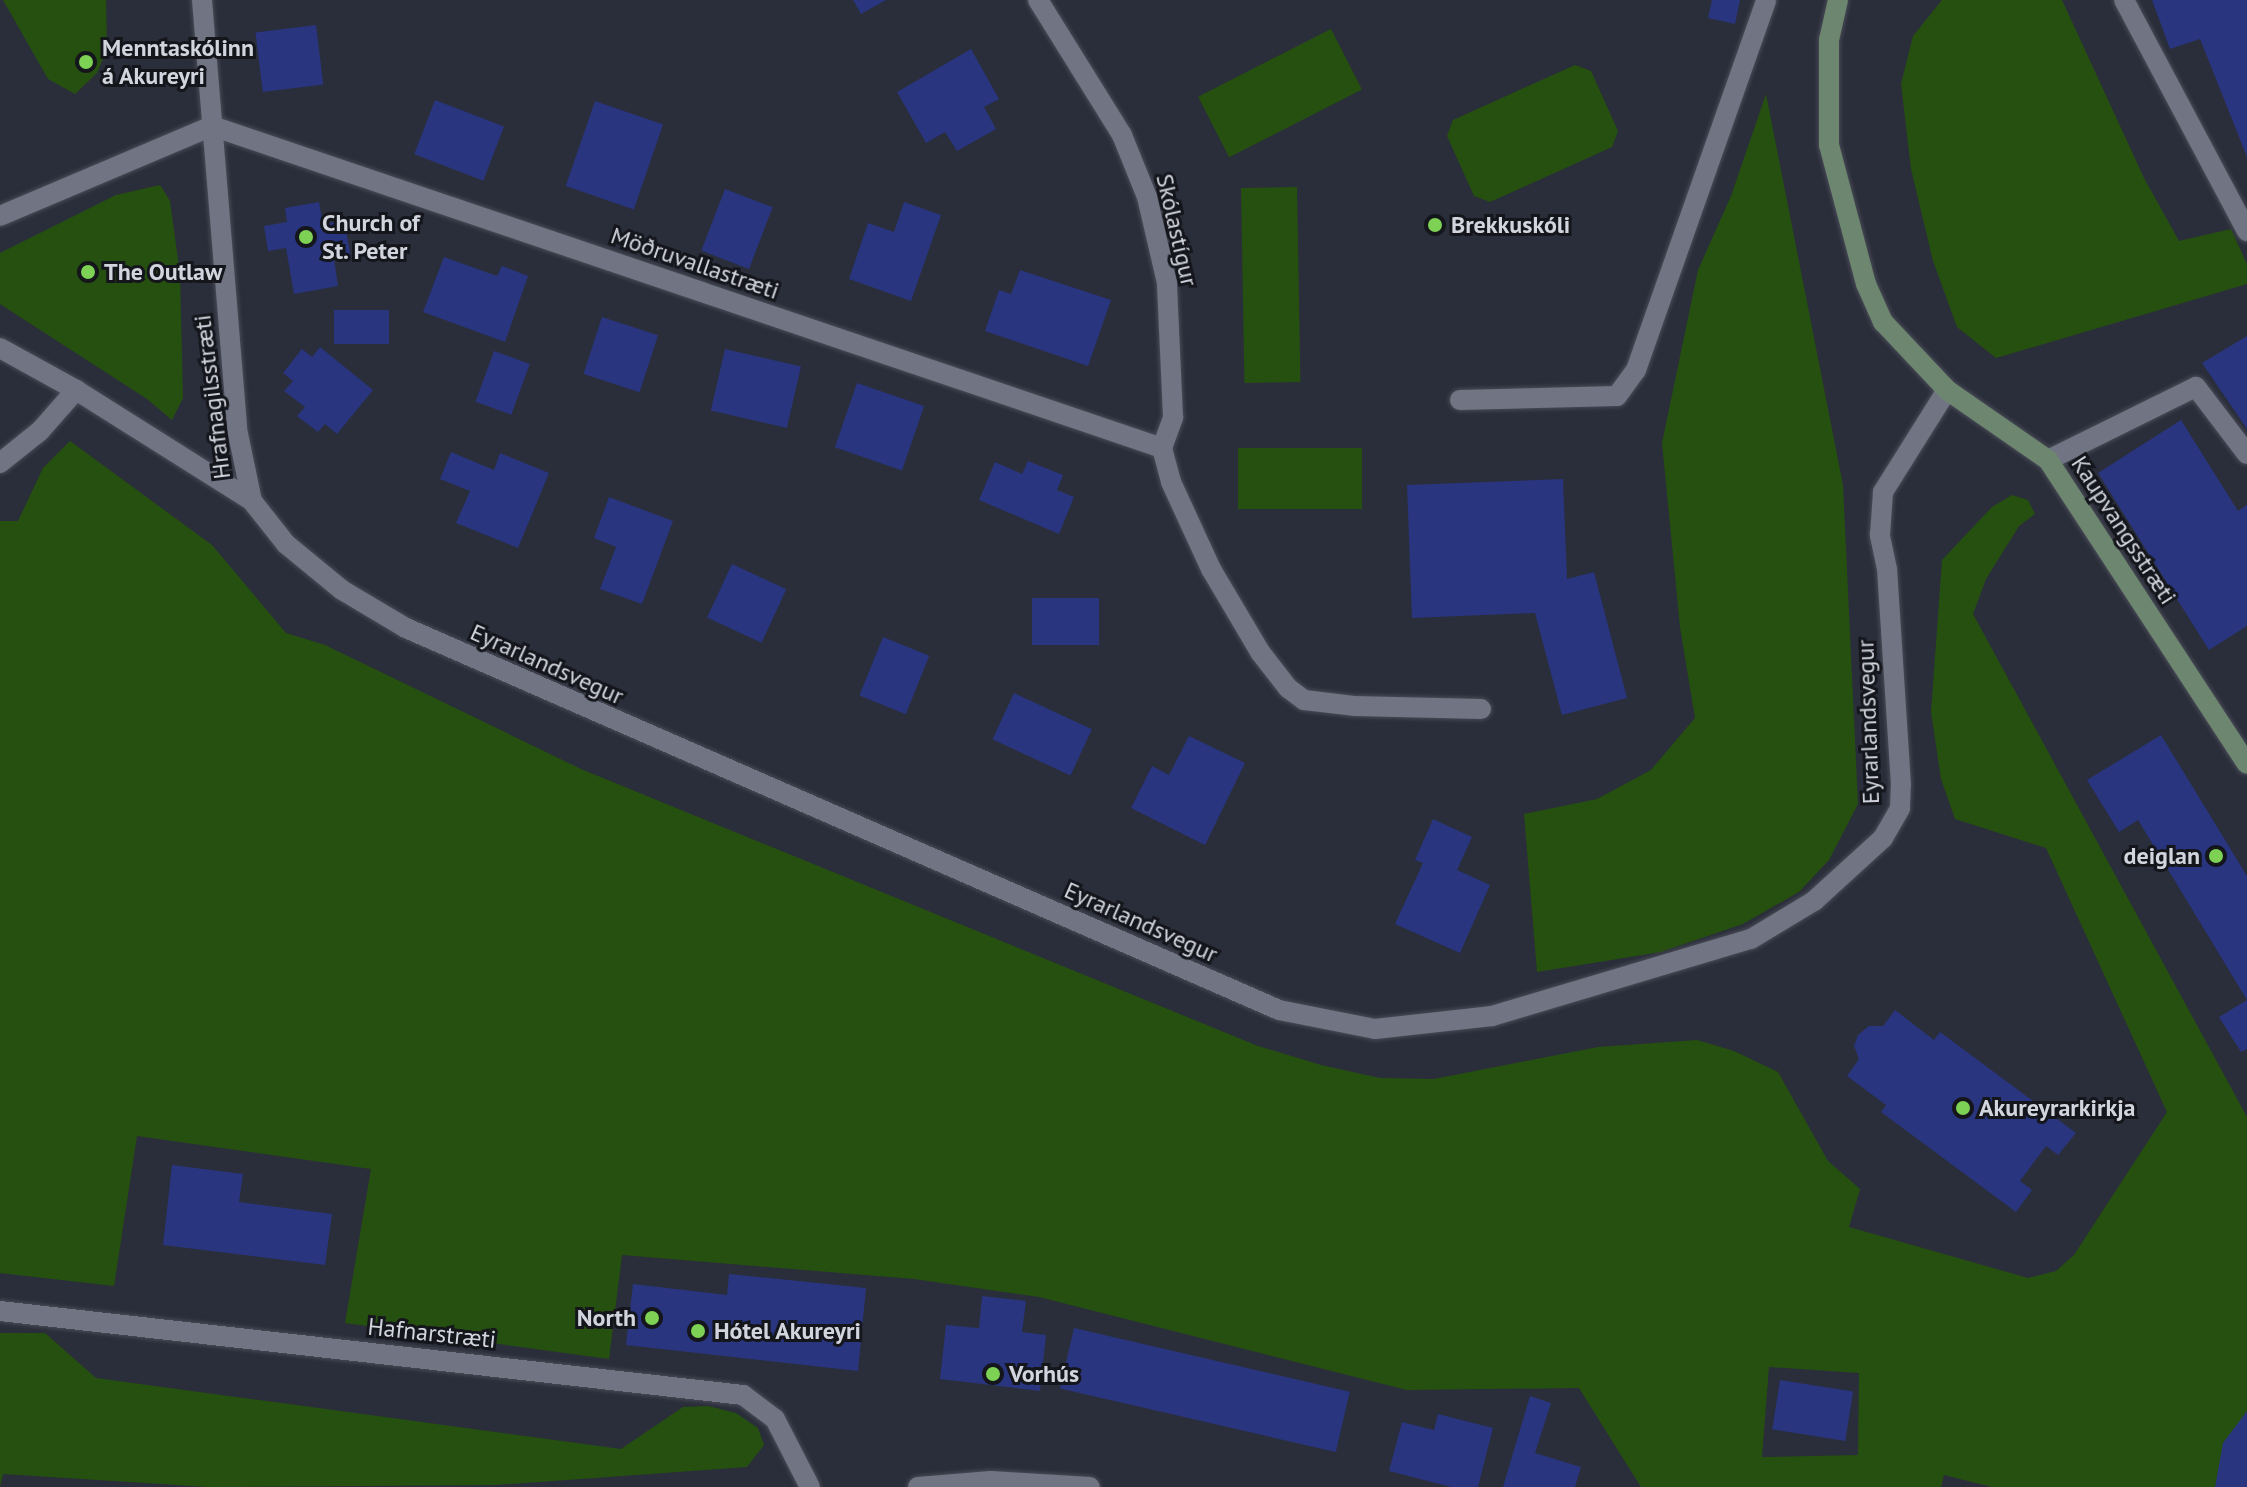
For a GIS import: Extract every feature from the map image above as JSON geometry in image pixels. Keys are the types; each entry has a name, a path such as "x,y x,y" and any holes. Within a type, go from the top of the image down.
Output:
{"main road":[{"name":"Kaupvangsstræti","path":"1838,0 1829,40 1829,145 1866,284 1883,322 1947,390 2048,460 2247,764"}],"street":[{"name":"Hrafnagilsstræti","path":"202,0 237,429 252,501"},
{"name":"Skólastígur","path":"1038,0 1122,135 1147,197 1167,283 1173,417 1162,448"},
{"path":"1460,400 1617,396 1636,370 1766,0"},
{"path":"2124,0 2247,231"},
{"path":"0,216 212,126"},
{"name":"Möðruvallastræti","path":"212,126 1162,448"},
{"name":"Eyrarlandsvegur","path":"0,348 76,390 252,501 286,544 342,590 406,628 1251,999 1318,1020 1375,1029 1492,1016 1751,939 1814,901 1883,838 1900,808 1901,785 1887,569 1880,535 1883,492 1947,390"},
{"path":"2048,460 2196,387 2247,454"},
{"path":"0,463 40,431 76,390"},
{"path":"1162,448 1171,482 1211,569 1260,652 1288,688 1304,700 1354,706 1481,709"},
{"name":"Hafnarstræti","path":"0,1311 743,1395 775,1419 810,1487"},
{"path":"918,1487 991,1481 1090,1487"}],"green space":[{"path":"3,0 106,0 107,49 97,73 75,94 48,79"},
{"path":"1942,0 2062,0 2144,178 2179,241 2231,229 2247,264 2247,284 1996,358 1957,327 1933,261 1911,169 1901,84 1913,36"},
{"path":"1331,29 1362,90 1229,157 1198,97"},
{"path":"1575,65 1591,71 1618,131 1612,147 1490,202 1474,196 1447,136 1453,120"},
{"path":"1766,94 1843,485 1858,804 1829,860 1799,892 1743,924 1661,952 1537,972 1524,814 1597,799 1651,770 1695,718 1680,627 1662,443 1698,270 1731,196"},
{"path":"160,185 170,201 180,274 183,398 172,420 147,399 0,304 0,253 116,195"},
{"path":"1297,187 1300,382 1244,383 1241,188"},
{"path":"70,441 212,545 286,633 325,645 581,769 1258,1046 1380,1078 1434,1079 1598,1047 1697,1040 1734,1051 1778,1072 1828,1161 1860,1189 1849,1227 2028,1278 2056,1271 2074,1255 2167,1112 2046,848 1955,819 1941,779 1931,712 1942,560 1992,507 2012,495 2028,500 2035,514 2019,526 1986,579 1973,614 2247,1117 2247,1411 2215,1487 1992,1487 1944,1475 1941,1487 1641,1487 1579,1388 1407,1390 1039,1297 914,1279 622,1255 609,1359 345,1323 371,1169 137,1136 114,1286 0,1273 0,521 18,521 43,468","holes":["1769,1367 1859,1373 1858,1455 1762,1457"]},
{"path":"1238,448 1362,448 1362,509 1238,509"},
{"path":"0,1333 45,1333 96,1378 621,1449 683,1407 708,1406 736,1413 758,1428 764,1445 747,1467 496,1485 208,1487 3,1474 0,1487"}],"building":[{"path":"853,0 886,0 861,14"},
{"path":"1712,0 1740,0 1735,24 1708,18"},
{"path":"2152,0 2247,0 2247,157 2200,39 2170,49"},
{"path":"316,25 323,85 263,92 255,32"},
{"path":"971,49 999,99 984,107 996,129 957,151 945,132 926,143 897,92"},
{"path":"435,100 504,127 483,181 414,154"},
{"path":"595,101 663,124 634,210 566,186"},
{"path":"725,189 773,207 749,269 701,251"},
{"name":"Church of St. Peter","path":"319,202 323,224 344,221 351,257 334,259 338,286 294,294 286,248 268,251 264,226 287,222 285,208"},
{"path":"904,202 941,215 911,301 849,279 868,223 894,232"},
{"path":"444,257 497,276 502,266 528,276 505,342 423,312"},
{"path":"1020,270 1111,300 1088,366 985,331 999,290 1011,294"},
{"path":"334,310 389,310 389,344 334,344"},
{"path":"602,317 658,335 640,392 583,374"},
{"path":"2247,336 2247,429 2202,363"},
{"path":"320,347 373,390 337,434 325,424 318,432 297,416 305,407 284,391 293,381 283,373 302,349 312,357"},
{"path":"725,349 801,367 787,428 711,410"},
{"path":"494,351 530,364 511,415 476,402"},
{"path":"857,383 924,406 902,470 835,447"},
{"path":"2181,420 2238,511 2247,505 2247,626 2209,650 2098,473"},
{"path":"451,452 494,470 500,453 549,473 518,548 456,523 470,491 440,479"},
{"path":"1028,461 1063,475 1057,490 1074,497 1059,534 979,500 995,462 1022,474"},
{"path":"1563,479 1567,579 1594,572 1627,698 1562,715 1535,613 1412,618 1407,485"},
{"path":"609,497 673,521 642,604 600,589 616,547 594,538"},
{"path":"732,564 786,589 761,643 707,617"},
{"path":"1032,598 1099,598 1099,645 1032,645"},
{"path":"883,637 929,656 906,714 859,695"},
{"path":"1014,693 1092,729 1070,776 992,739"},
{"path":"2161,735 2247,876 2247,1000 2138,820 2119,832 2087,780"},
{"path":"1189,736 1245,763 1205,845 1131,808 1152,766 1169,775"},
{"path":"1433,819 1472,837 1457,870 1490,885 1460,953 1395,924 1423,863 1415,860"},
{"path":"2247,1000 2247,1049 2241,1052 2219,1017"},
{"name":"Akureyrarkirkja","path":"1895,1010 1934,1040 1940,1032 2076,1133 2058,1155 2046,1146 2020,1181 2032,1190 2016,1212 1881,1112 1886,1105 1847,1076 1859,1059 1854,1046 1858,1035 1869,1026 1883,1026"},
{"path":"172,1165 243,1174 239,1202 332,1214 325,1265 163,1245"},
{"path":"729,1274 866,1288 858,1371 626,1345 633,1284 727,1295"},
{"path":"982,1296 1026,1301 1022,1332 1046,1335 1040,1391 940,1379 946,1325 979,1328"},
{"path":"1074,1328 1350,1392 1336,1452 1060,1388"},
{"path":"1780,1380 1853,1392 1845,1441 1772,1429"},
{"path":"1530,1396 1551,1403 1535,1453 1581,1467 1575,1487 1503,1487"},
{"path":"2247,1411 2247,1487 2215,1487 2223,1443"},
{"path":"1438,1414 1493,1428 1478,1487 1451,1487 1389,1471 1402,1422 1434,1430"}],"place":[{"name":"Menntaskólinn á Akureyri","path":"86,62"},
{"name":"Brekkuskóli","path":"1435,225"},
{"name":"Church of St. Peter","path":"306,237"},
{"name":"The Outlaw","path":"88,272"},
{"name":"deiglan","path":"2216,856"},
{"name":"Akureyrarkirkja","path":"1963,1108"},
{"name":"North","path":"652,1318"},
{"name":"Hótel Akureyri","path":"698,1331"},
{"name":"Vorhús","path":"993,1374"}]}
